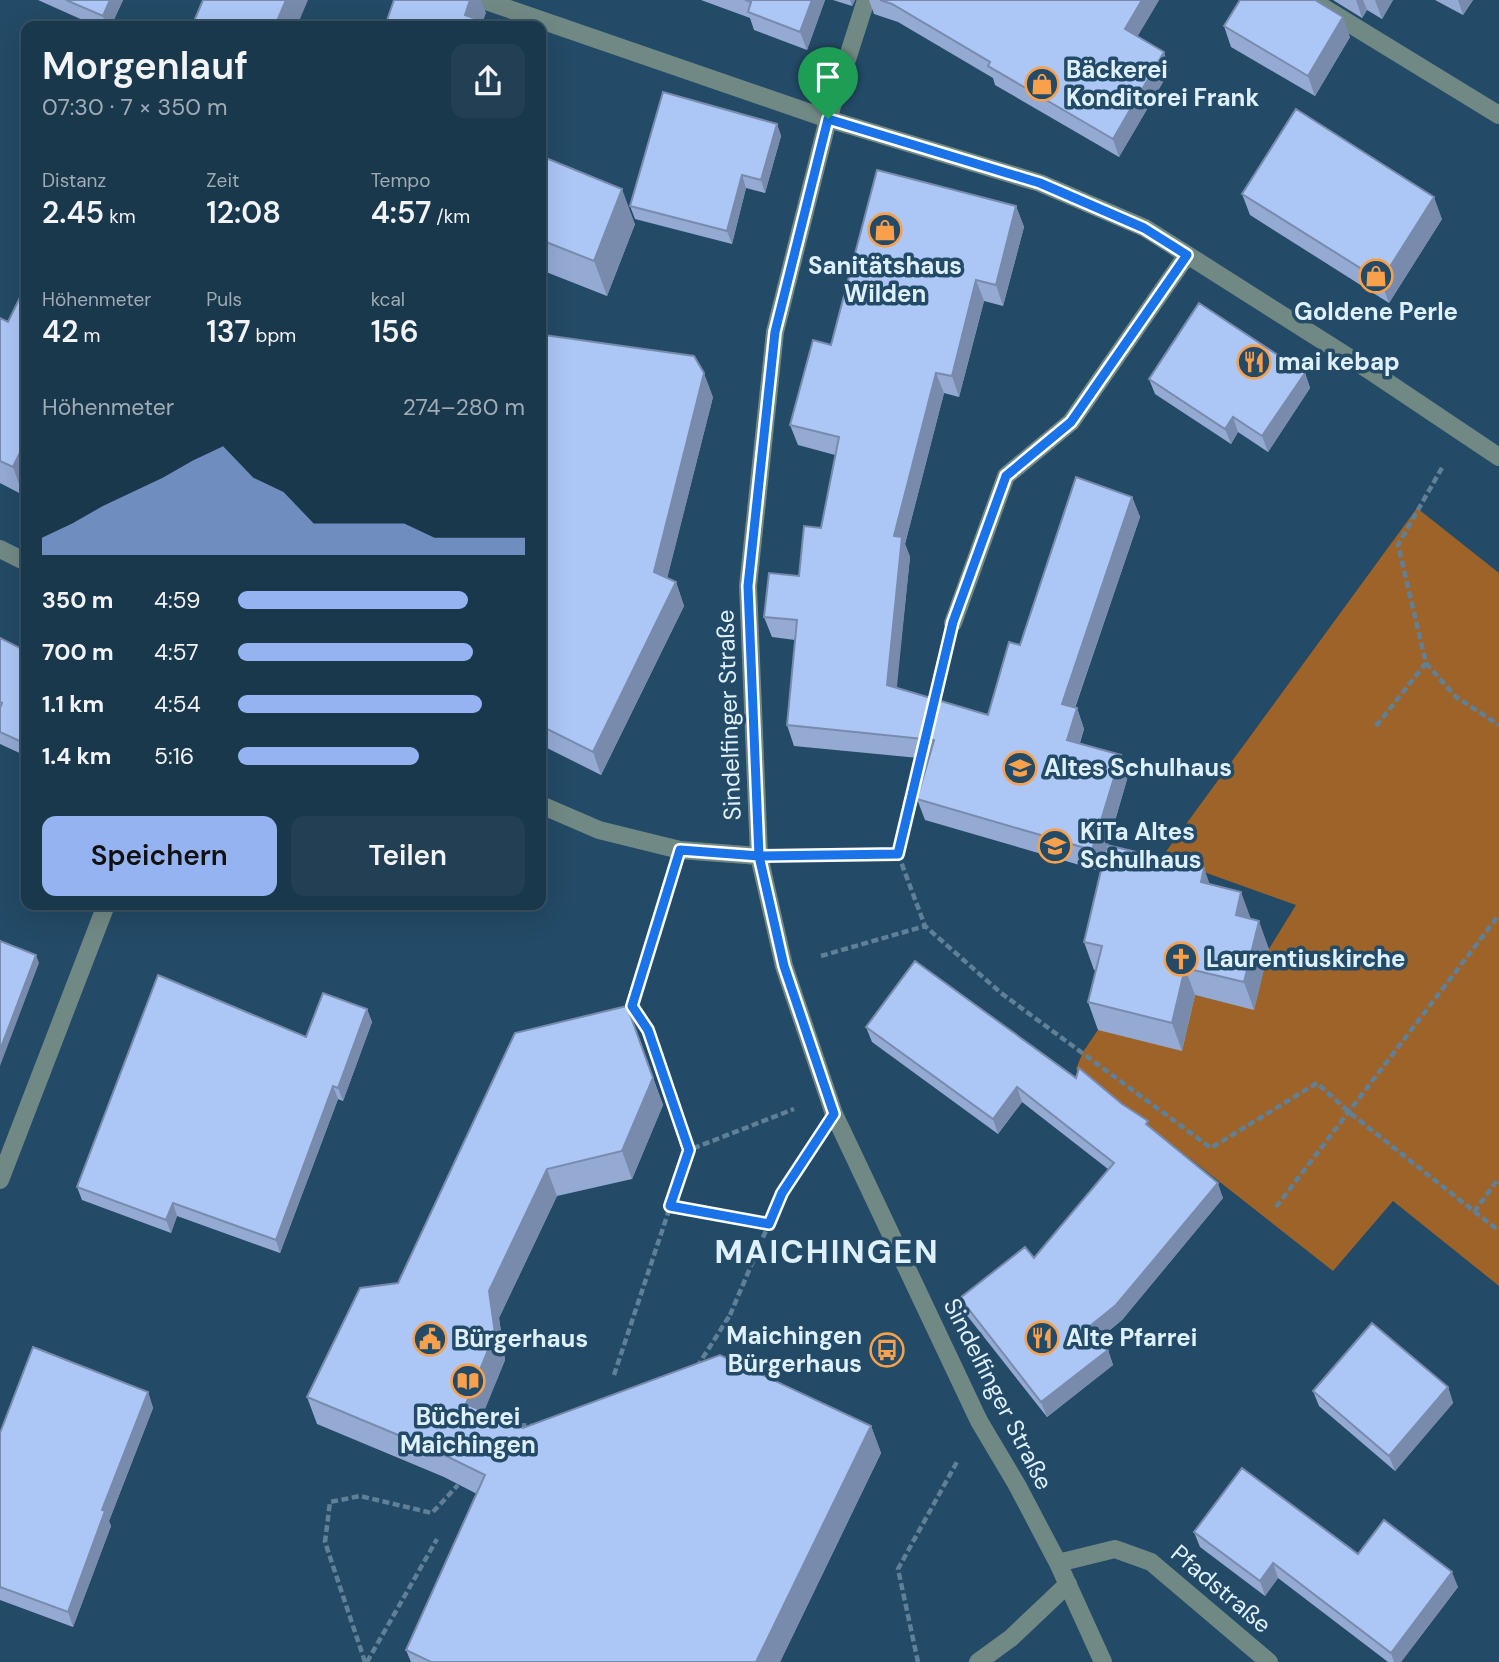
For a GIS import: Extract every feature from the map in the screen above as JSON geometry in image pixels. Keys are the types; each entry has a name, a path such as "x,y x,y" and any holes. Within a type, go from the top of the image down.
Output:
{"street":[{"path":"483,0 544,21"},
{"name":"Sindelfinger Straße","path":"866,0 828,119 775,332 748,586 759,856 784,966 826,1097 979,1421 1058,1563 1103,1662"},
{"path":"1311,0 1499,115"},
{"path":"546,22 828,119 1040,183 1144,228 1499,457"},
{"path":"953,622 1006,476 1071,422 1187,255"},
{"path":"0,549 21,560"},
{"path":"546,807 599,830 680,850 759,856"},
{"path":"0,1180 104,910"},
{"name":"Pfadstraße","path":"1058,1563 1115,1549 1151,1562 1269,1662"},
{"path":"978,1662 1011,1638 1068,1584"}],"path":[{"path":"1463,432 1398,545 1426,663 1457,697 1499,725"},
{"path":"934,704 953,622"},
{"path":"1376,726 1426,663"},
{"path":"924,745 898,854 925,926 1001,993 1210,1148 1317,1083 1350,1113 1499,1231"},
{"path":"614,1375 689,1150 648,1030 632,1006 680,850"},
{"path":"759,856 898,854"},
{"path":"1276,1208 1499,915"},
{"path":"784,966 925,926"},
{"path":"689,1150 826,1097"},
{"path":"686,1371 699,1366 730,1315 782,1193 834,1114"},
{"path":"1474,1212 1499,1178"},
{"path":"670,1206 769,1224"},
{"path":"918,1662 898,1569 979,1421"},
{"path":"500,1423 534,1427"},
{"path":"366,1662 325,1542 330,1502 360,1496 432,1513 465,1474"},
{"path":"366,1662 437,1539"}],"shaded area":[{"path":"1417,508 1499,573 1499,1286 1393,1201 1333,1271 1076,1069 1083,1052 1098,1030 1195,995 1254,1009 1269,949 1296,905 1162,857"}],"building":[{"path":"66,0 110,0 103,16"},
{"path":"203,0 286,0 277,21 194,21"},
{"path":"394,0 470,0 465,15 483,21 387,21"},
{"path":"745,0 812,0 800,32 748,12 751,2"},
{"path":"880,0 1142,0 1125,29 1164,52 1113,139 988,66 990,62 892,4"},
{"path":"1240,0 1315,0 1343,17 1308,76 1224,26"},
{"path":"663,92 777,124 761,180 742,175 727,231 630,206"},
{"path":"1296,109 1434,197 1381,281 1242,194"},
{"path":"546,158 622,189 594,261 546,242"},
{"path":"877,170 1016,206 996,285 976,280 952,376 936,373 894,536 902,537 887,685 988,715 1009,642 1020,645 1076,477 1132,497 1062,704 1077,708 1067,740 1121,755 1092,850 917,799 934,740 787,725 797,620 764,617 769,573 799,576 804,526 821,528 839,437 790,425 813,340 831,345"},
{"path":"21,295 21,450 13,467 0,461 0,318 8,322"},
{"path":"1199,303 1305,373 1262,436 1233,417 1225,429 1149,379"},
{"path":"546,335 694,356 704,373 654,572 676,582 593,752 546,728"},
{"path":"0,638 21,648 21,742 0,732"},
{"name":"Laurentiuskirche","path":"1107,845 1204,868 1201,882 1241,892 1236,915 1259,921 1244,982 1185,968 1172,1023 1088,1002 1102,946 1084,942"},
{"path":"0,941 36,955 0,1050"},
{"path":"915,961 1076,1078 1079,1068 1122,1104 1148,1121 1146,1124 1218,1183 1116,1305 1089,1327 1108,1350 1041,1402 960,1298 1025,1247 1034,1258 1114,1163 1017,1087 993,1119 866,1027"},
{"path":"158,975 306,1037 323,993 367,1009 338,1088 333,1086 276,1240 173,1203 166,1220 77,1187"},
{"name":"Bürgerhaus","path":"627,1006 653,1078 622,1151 547,1169 489,1291 495,1333 466,1404 523,1428 720,1355 871,1426 756,1662 431,1662 406,1650 485,1475 434,1450 307,1397 360,1288 398,1283 515,1033"},
{"path":"1372,1323 1448,1387 1389,1456 1313,1391"},
{"path":"33,1347 148,1392 102,1510 105,1511 68,1612 0,1587 0,1433"},
{"path":"1242,1468 1358,1554 1384,1520 1452,1572 1391,1653 1273,1563 1260,1581 1194,1532"}],"place":[{"name":"Bäckerei Konditorei Frank","path":"1042,84"},
{"name":"Sanitätshaus Wilden","path":"885,230"},
{"name":"Goldene Perle","path":"1376,276"},
{"name":"mai kebap","path":"1254,362"},
{"name":"Altes Schulhaus","path":"1020,768"},
{"name":"KiTa Altes Schulhaus","path":"1055,846"},
{"name":"Laurentiuskirche","path":"1181,959"},
{"name":"Alte Pfarrei","path":"1042,1338"},
{"name":"Bürgerhaus","path":"430,1339"},
{"name":"Maichingen Bürgerhaus","path":"887,1350"},
{"name":"Bücherei Maichingen","path":"468,1381"}],"district":[{"name":"MAICHINGEN","path":"827,1252"}],"route":[{"path":"828,119 775,332 748,586 759,856 784,966 826,1097 834,1114 782,1193 769,1224 670,1206 689,1150 648,1030 632,1006 680,850 759,856 898,854 953,622 1006,476 1071,422 1187,255 1144,228 1040,183 828,119"}]}
